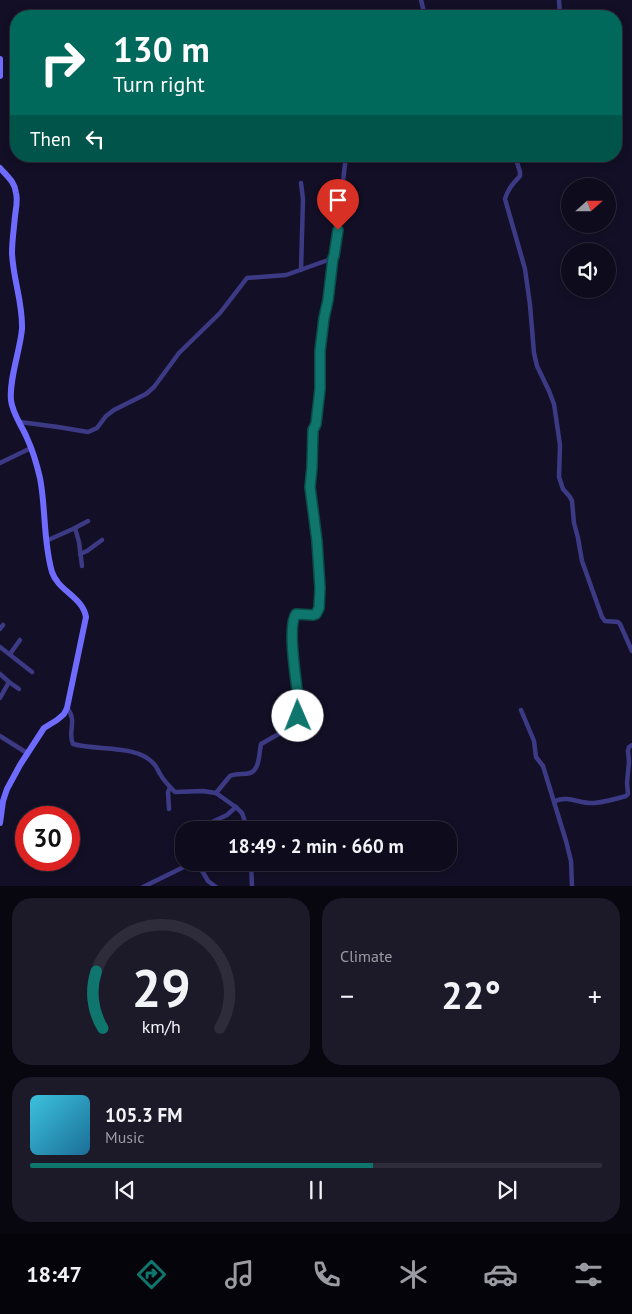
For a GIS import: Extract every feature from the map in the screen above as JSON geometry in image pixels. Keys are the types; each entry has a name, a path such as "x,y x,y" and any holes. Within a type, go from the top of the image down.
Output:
{"main road":[{"path":"0,59 0,76"},
{"path":"0,168 12,181 17,195 12,256 22,314 22,327 11,395 14,411 31,448 40,478 46,541 53,573 56,580 85,610 86,617 67,708 64,714 44,728 20,764 7,789 0,823"}],"street":[{"path":"216,793 230,776 254,771 257,767 261,744 290,726 295,721 300,710 292,645 294,619 296,614 316,614 319,608 320,588 317,541 310,487 313,430 316,424 320,389 320,351 345,162"},
{"path":"517,162 520,176 512,183 505,198 525,270 537,366 554,404 560,444 559,477 563,489 572,501 574,524 580,544 582,561 602,617 605,621 618,622 620,624 632,651"},
{"path":"301,182 303,199 301,270"},
{"path":"20,422 88,432 97,428 106,416 114,410 151,390 179,353 220,313 247,278 286,275 333,258"},
{"path":"0,463 31,448"},
{"path":"46,541 88,522"},
{"path":"75,528 82,566"},
{"path":"80,554 102,540"},
{"path":"10,654 20,640"},
{"path":"0,647 32,672"},
{"path":"0,674 19,689"},
{"path":"0,698 9,682"},
{"path":"67,708 71,713 72,729 70,738 73,744 85,748 107,748 144,756 154,764 175,792 203,791 216,793 236,807 242,813 245,821"},
{"path":"521,710 534,741 536,756 543,766 555,801 569,854 572,886"},
{"path":"0,736 27,753"},
{"path":"555,801 565,798 580,803 594,803 626,796 628,794 628,751 632,744"},
{"path":"169,809 168,792 170,787"},
{"path":"214,821 227,815 236,807"},
{"path":"143,886 176,871"},
{"path":"201,871 208,882 216,886"},
{"path":"251,871 252,886"}],"route":[{"path":"298,716 300,710 292,645 294,619 296,614 316,614 319,608 320,588 317,541 310,487 313,430 316,424 320,389 320,351 338,230"}]}
